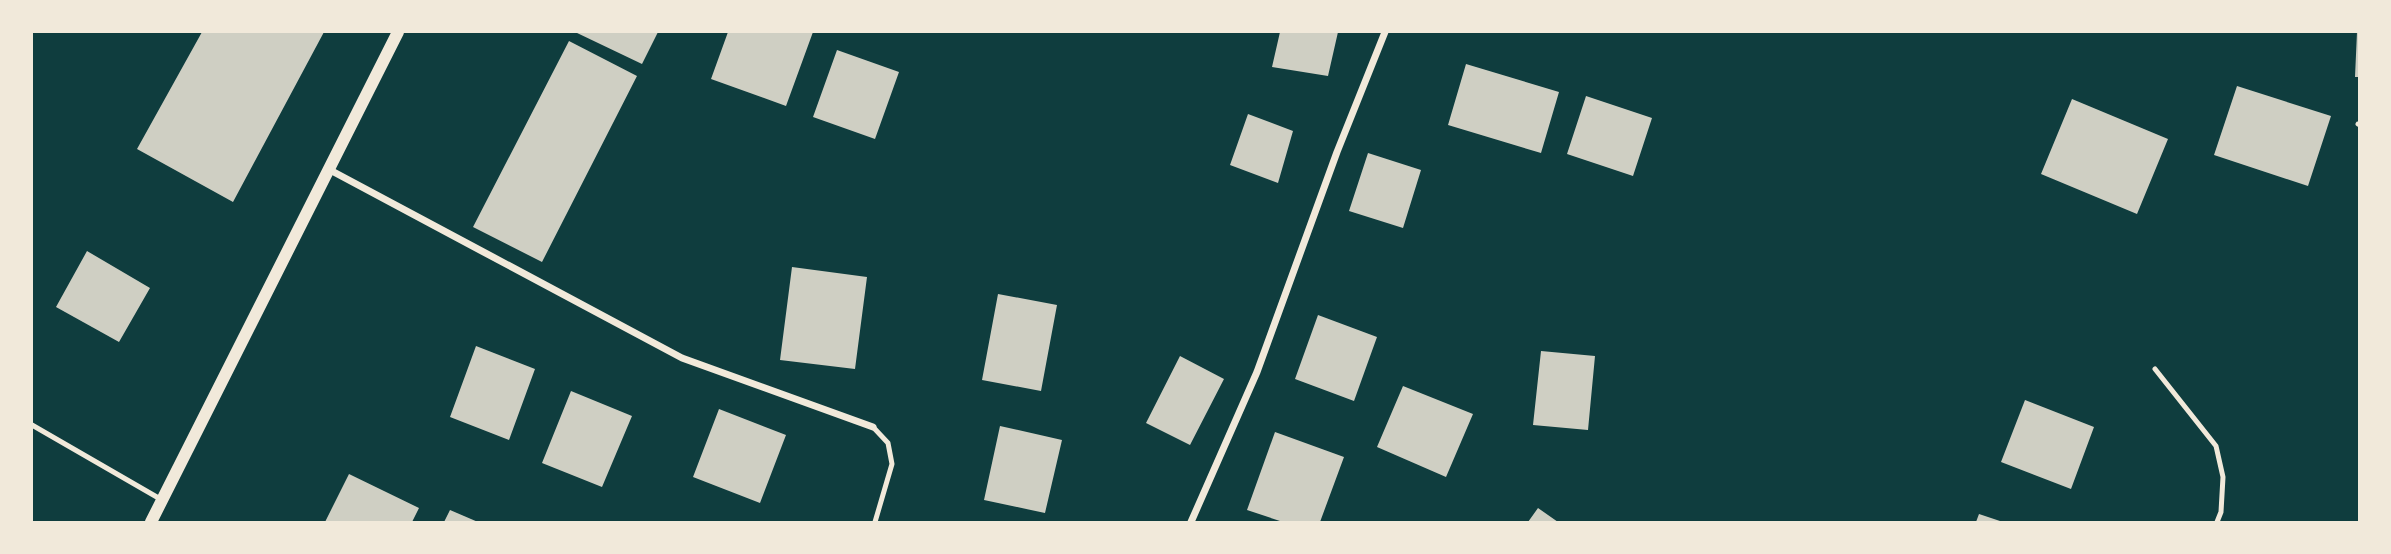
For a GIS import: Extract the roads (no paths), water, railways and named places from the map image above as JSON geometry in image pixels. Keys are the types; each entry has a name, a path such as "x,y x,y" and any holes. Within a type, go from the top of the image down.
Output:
{"street":[{"path":"151,523 398,32"},
{"path":"1191,523 1257,372 1337,152 1385,32"},
{"path":"330,170 682,358 873,427"}],"lane":[{"path":"2155,369 2216,446 2223,477 2221,512 2217,523"},
{"path":"32,425 162,500"},
{"path":"873,427 888,443 892,464 875,523"}]}
